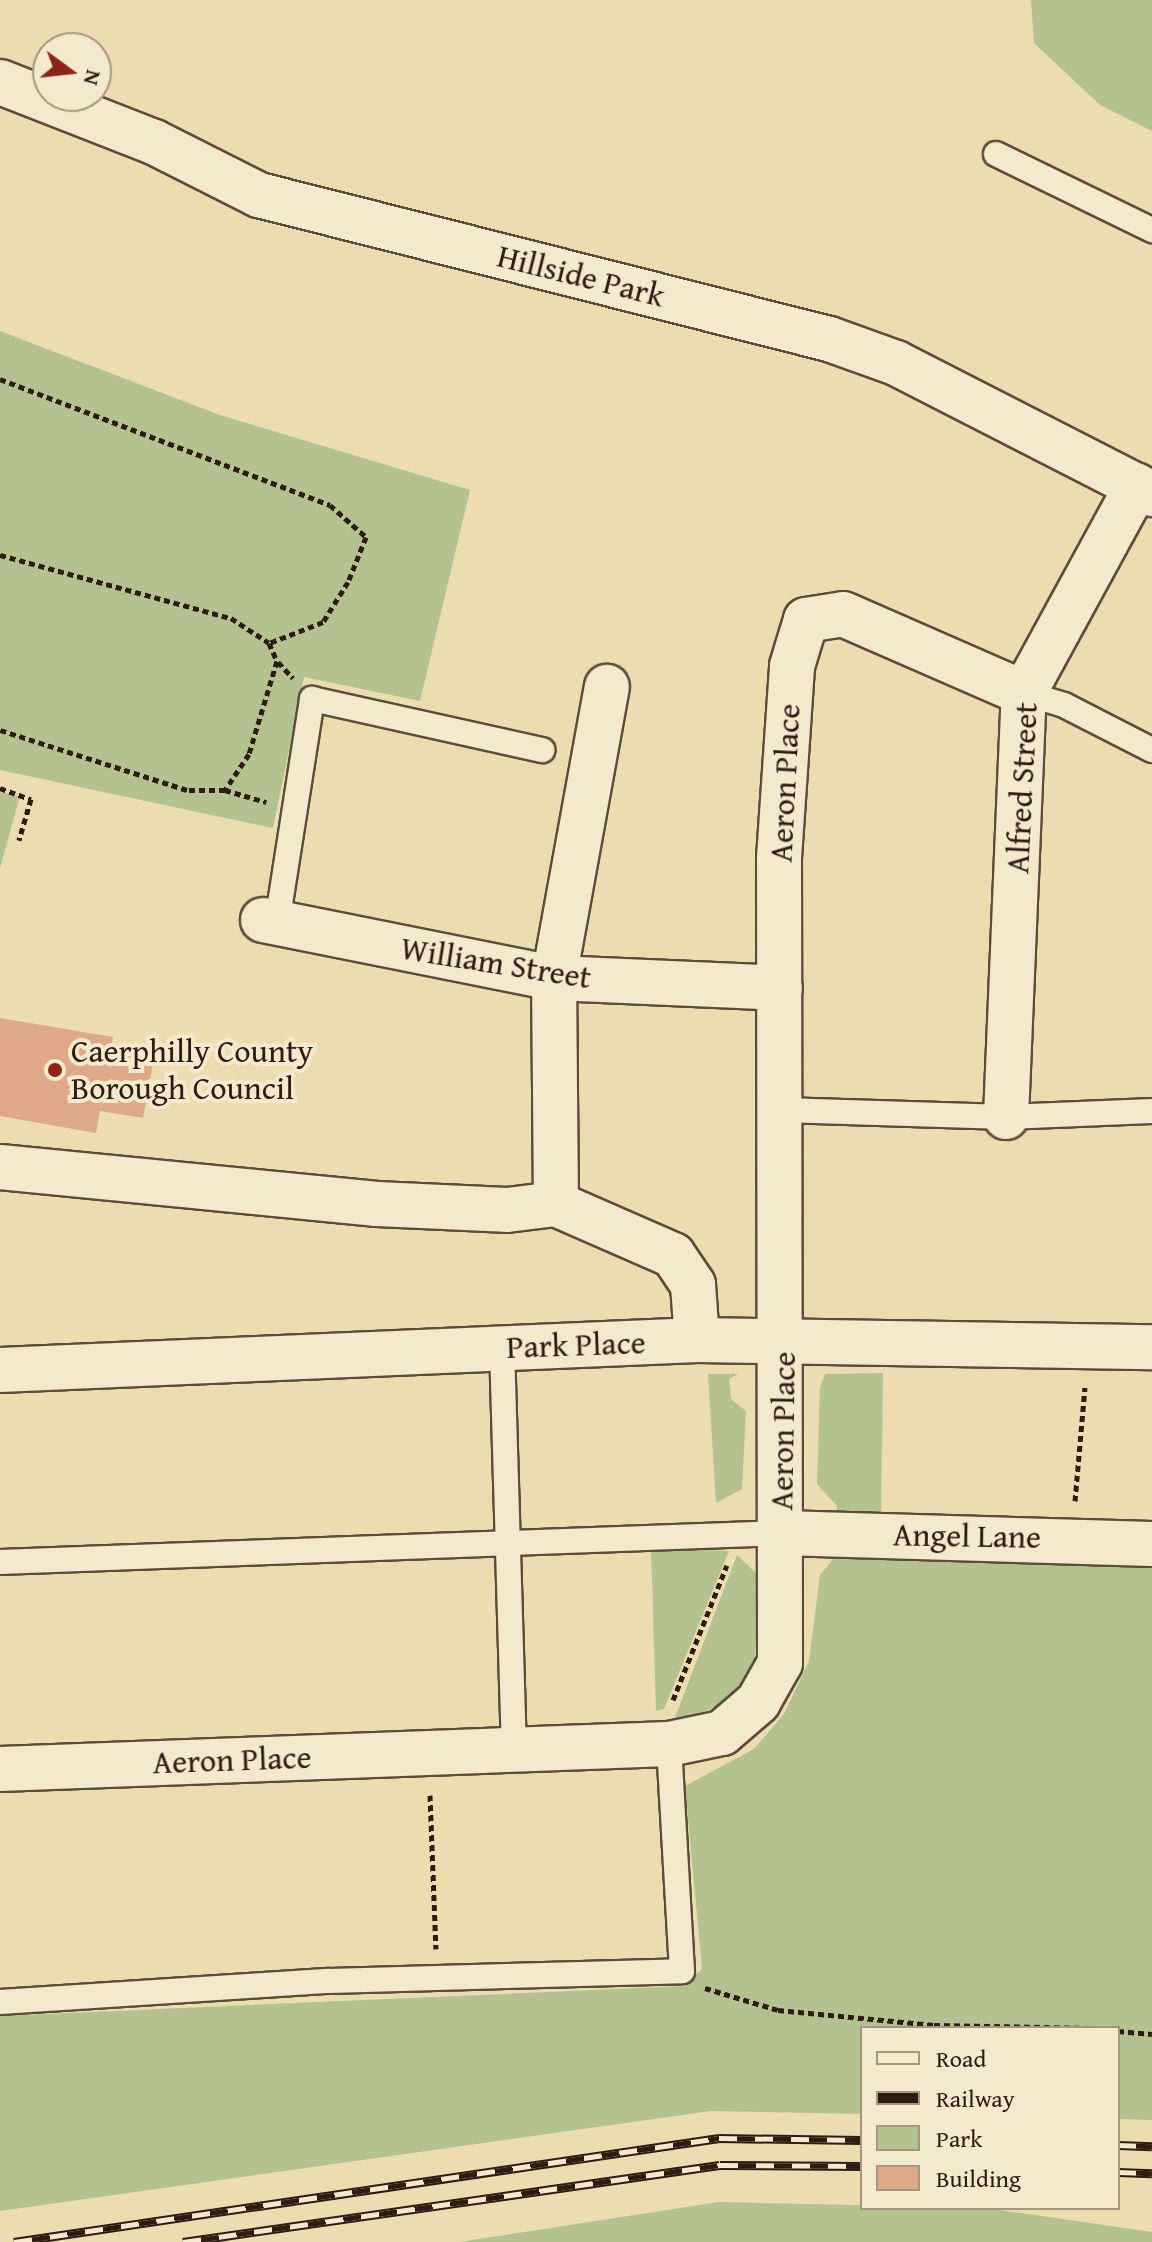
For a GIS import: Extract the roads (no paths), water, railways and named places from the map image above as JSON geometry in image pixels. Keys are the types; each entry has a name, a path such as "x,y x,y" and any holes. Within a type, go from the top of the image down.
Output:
{"street":[{"name":"Hillside Park","path":"0,82 154,142 259,195 829,339 896,363 1145,490"},
{"name":"Alfred Street","path":"1006,1117 1024,693 1145,490"},
{"name":"Aeron Place","path":"0,1769 662,1744 722,1733 758,1702 780,1663 784,1343 779,858 792,666 806,620 843,614 1024,693"},
{"path":"556,1204 554,978 607,687"},
{"name":"William Street","path":"270,922 554,978 780,988"},
{"path":"0,1167 377,1204 507,1210 556,1204 673,1255 693,1285 697,1340"},
{"name":"Park Place","path":"0,1370 697,1340 1089,1343 1152,1347"},
{"name":"Angel Lane","path":"782,1533 1071,1538 1152,1544"}],"lane":[{"path":"996,154 1152,230"},
{"path":"1024,693 1064,705 1152,750"},
{"path":"270,922 295,810 312,699 542,750"},
{"path":"781,1110 1006,1117 1152,1111"},
{"path":"502,1347 514,1750"},
{"path":"0,1562 508,1540 782,1533"},
{"path":"0,2002 438,1978 682,1971 662,1744"}],"railway":[{"path":"14,2242 719,2138 860,2140"},
{"path":"1120,2145 1152,2146"},
{"path":"183,2242 720,2165 860,2166"},
{"path":"1120,2172 1152,2173"}],"place":[{"name":"Caerphilly County Borough Council","path":"55,1070"}]}
